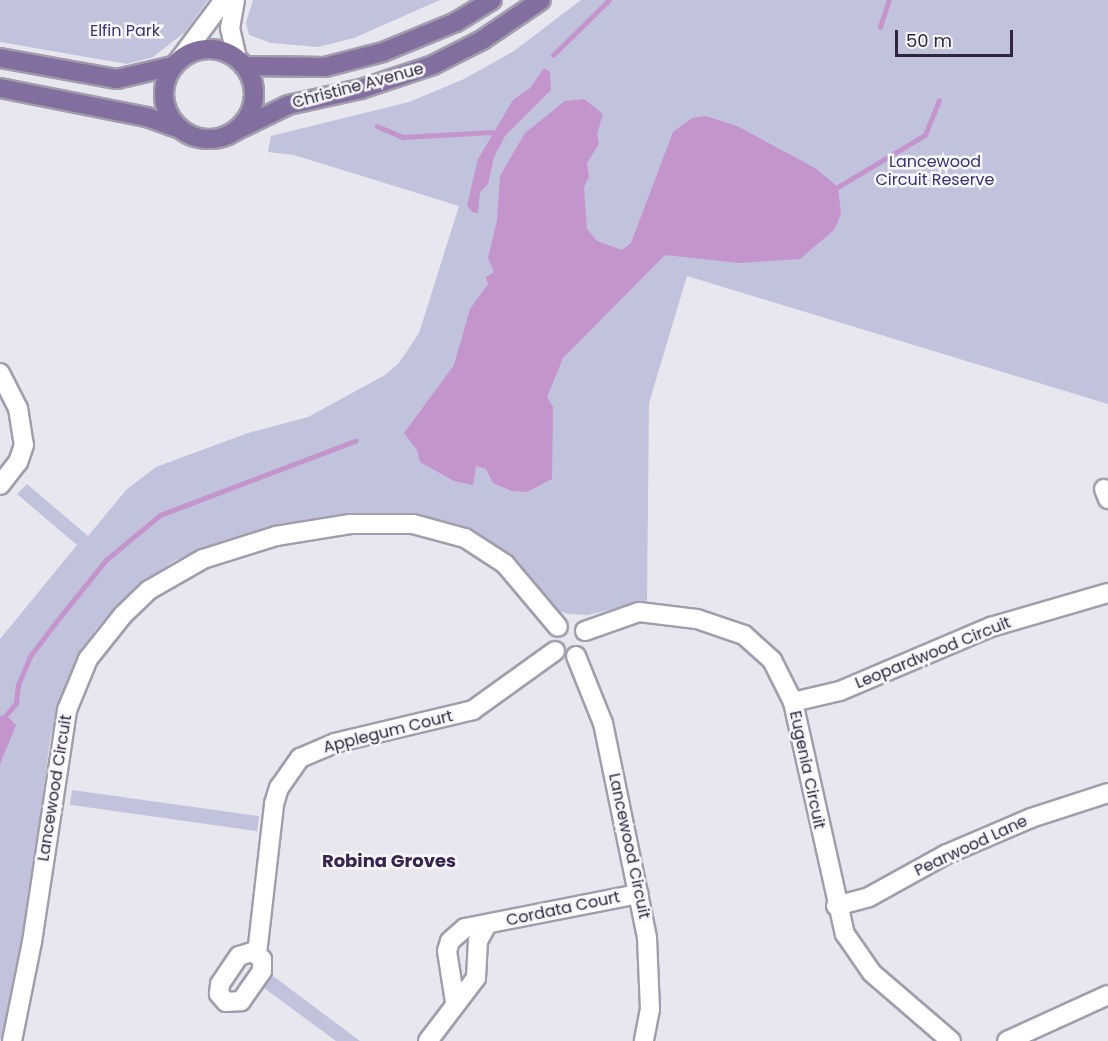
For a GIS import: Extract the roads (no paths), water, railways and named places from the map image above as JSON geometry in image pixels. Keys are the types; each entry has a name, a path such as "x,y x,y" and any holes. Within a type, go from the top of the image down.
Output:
{"main road":[{"name":"Christine Avenue","path":"241,63 325,67 383,52 456,22 492,0"},
{"name":"Christine Avenue","path":"235,131 288,105 360,89 433,65 482,40 541,0"},
{"path":"0,58 117,79 177,63 209,49 241,63 251,79 252,108 235,131 213,139 198,139 147,117 0,88"},
{"path":"177,63 165,85 165,106 179,129"}],"street":[{"path":"177,63 224,0"},
{"path":"235,0 230,28 241,63"},
{"path":"0,374 24,429 18,462 0,485"},
{"name":"Lancewood Circuit","path":"12,1041 32,942 67,710 88,659 123,615 149,590 203,559 276,536 350,524 413,524 465,538 505,564 558,627"},
{"name":"Leopardwood Circuit","path":"793,702 849,688 999,624 1108,593"},
{"name":"Eugenia Circuit","path":"585,631 639,612 721,625 744,635 772,660 793,702 845,934 862,962 951,1041"},
{"path":"572,623 585,631 587,644 576,656 564,657 555,651 552,639 558,627 572,623"},
{"name":"Applegum Court","path":"257,954 274,804 279,788 300,758 335,743 473,710 555,651"},
{"name":"Lancewood Circuit","path":"576,656 603,723 639,894 650,972 644,1041"},
{"name":"Pearwood Lane","path":"837,906 868,897 947,854 1009,827 1108,793"},
{"name":"Cordata Court","path":"455,1002 448,961 450,941 465,928 639,894"},
{"name":"Cordata Court","path":"428,1041 455,1002 476,978 478,941 487,925"},
{"path":"1007,1041 1108,995"}],"waterway":[{"path":"553,55 609,0"},
{"path":"880,27 889,0"},
{"path":"838,187 925,135 939,101"},
{"path":"377,126 403,137 492,132"},
{"path":"6,715 16,703 18,685 31,655 60,617 106,560 160,515 355,441"}],"district":[{"name":"Robina Groves","path":"389,861"}],"park label":[{"name":"Elfin Park","path":"125,31"},
{"name":"Lancewood Circuit Reserve","path":"935,171"}]}
